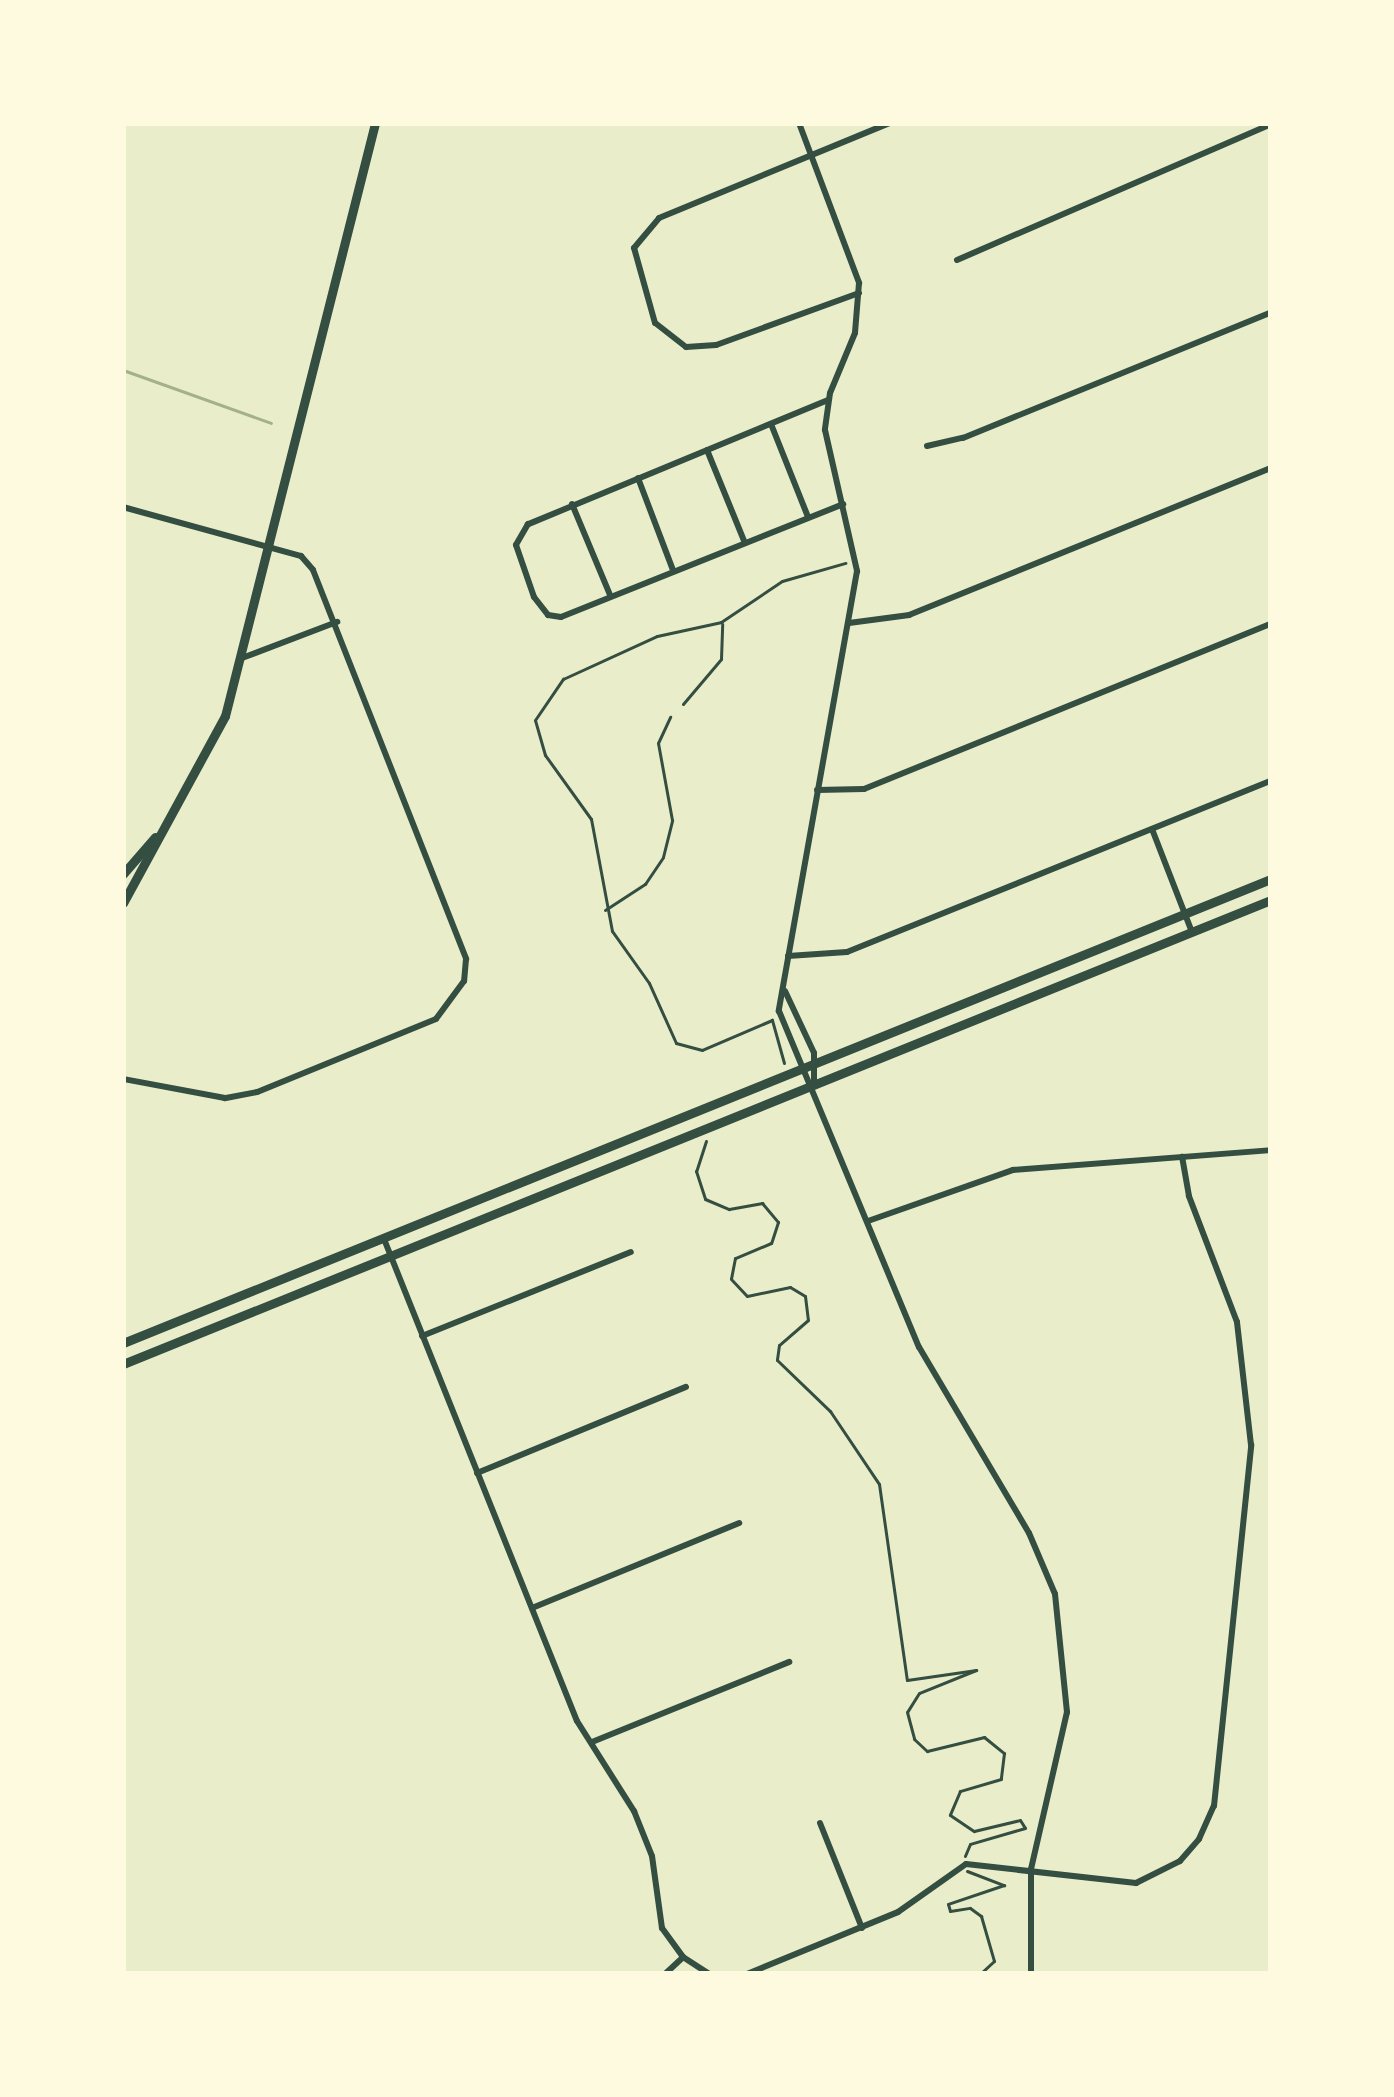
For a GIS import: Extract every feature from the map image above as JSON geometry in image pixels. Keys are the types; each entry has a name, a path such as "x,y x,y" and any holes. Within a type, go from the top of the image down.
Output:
{"main road":[{"path":"123,903 212,748 242,658 375,123"},
{"path":"123,874 167,824"},
{"path":"123,1343 817,1064 1183,908 1271,879"},
{"path":"123,1364 1271,900"}],"street":[{"path":"799,123 853,257 859,293 855,333 828,400 826,452 857,561 788,956 782,1030 799,1071 813,1084 920,1347 1029,1533 1055,1594 1066,1712 1031,1869 1031,1974"},
{"path":"859,293 699,349 669,340 646,300 633,260 645,228 890,123"},
{"path":"957,260 1271,124"},
{"path":"927,446 1271,312"},
{"path":"828,400 572,504 516,538 534,597 561,617 843,504"},
{"path":"771,424 808,517"},
{"path":"707,449 745,543"},
{"path":"849,623 909,615 1271,468"},
{"path":"638,478 674,571"},
{"path":"572,504 611,596"},
{"path":"123,507 301,556 338,622 461,931 464,981 436,1019 257,1092 225,1098 123,1079"},
{"path":"242,658 338,622"},
{"path":"817,790 860,790 1271,624"},
{"path":"788,956 838,955 1271,781"},
{"path":"1151,827 1192,932"},
{"path":"785,991 817,1064 813,1084"},
{"path":"868,1221 1013,1170 1271,1150"},
{"path":"747,1974 862,1928 966,1864 1136,1882 1180,1861 1214,1805 1252,1445 1237,1322 1189,1196 1182,1156"},
{"path":"384,1239 532,1608 592,1742 634,1811 652,1856 662,1928 683,1958 709,1974"},
{"path":"422,1336 631,1252"},
{"path":"476,1473 686,1387"},
{"path":"532,1608 739,1523"},
{"path":"592,1742 789,1662"},
{"path":"820,1822 862,1928"},
{"path":"665,1974 683,1958"}],"path":[{"path":"786,1066 772,1020 702,1050 676,1042 604,911 596,832 580,795 541,747 536,712 563,679 606,665 657,636 722,622 782,580 820,574 849,553"},
{"path":"682,704 721,659 722,622"},
{"path":"604,911 645,884 663,857 672,810 658,743 670,716"},
{"path":"706,1139 696,1171 705,1199 728,1209 762,1203 778,1222 771,1243 735,1258 735,1286 747,1296 790,1287 805,1296 808,1320 778,1345 777,1360 830,1411 879,1484 907,1680 976,1670 919,1693 907,1712 914,1739 926,1750 984,1737 1004,1753 1001,1779 960,1791 950,1814 964,1829 1024,1820 1025,1828 970,1844 966,1864 976,1881 1004,1886 948,1904 950,1912 970,1908 981,1916 994,1961 980,1974"}],"waterway":[{"path":"123,370 271,423"}]}
